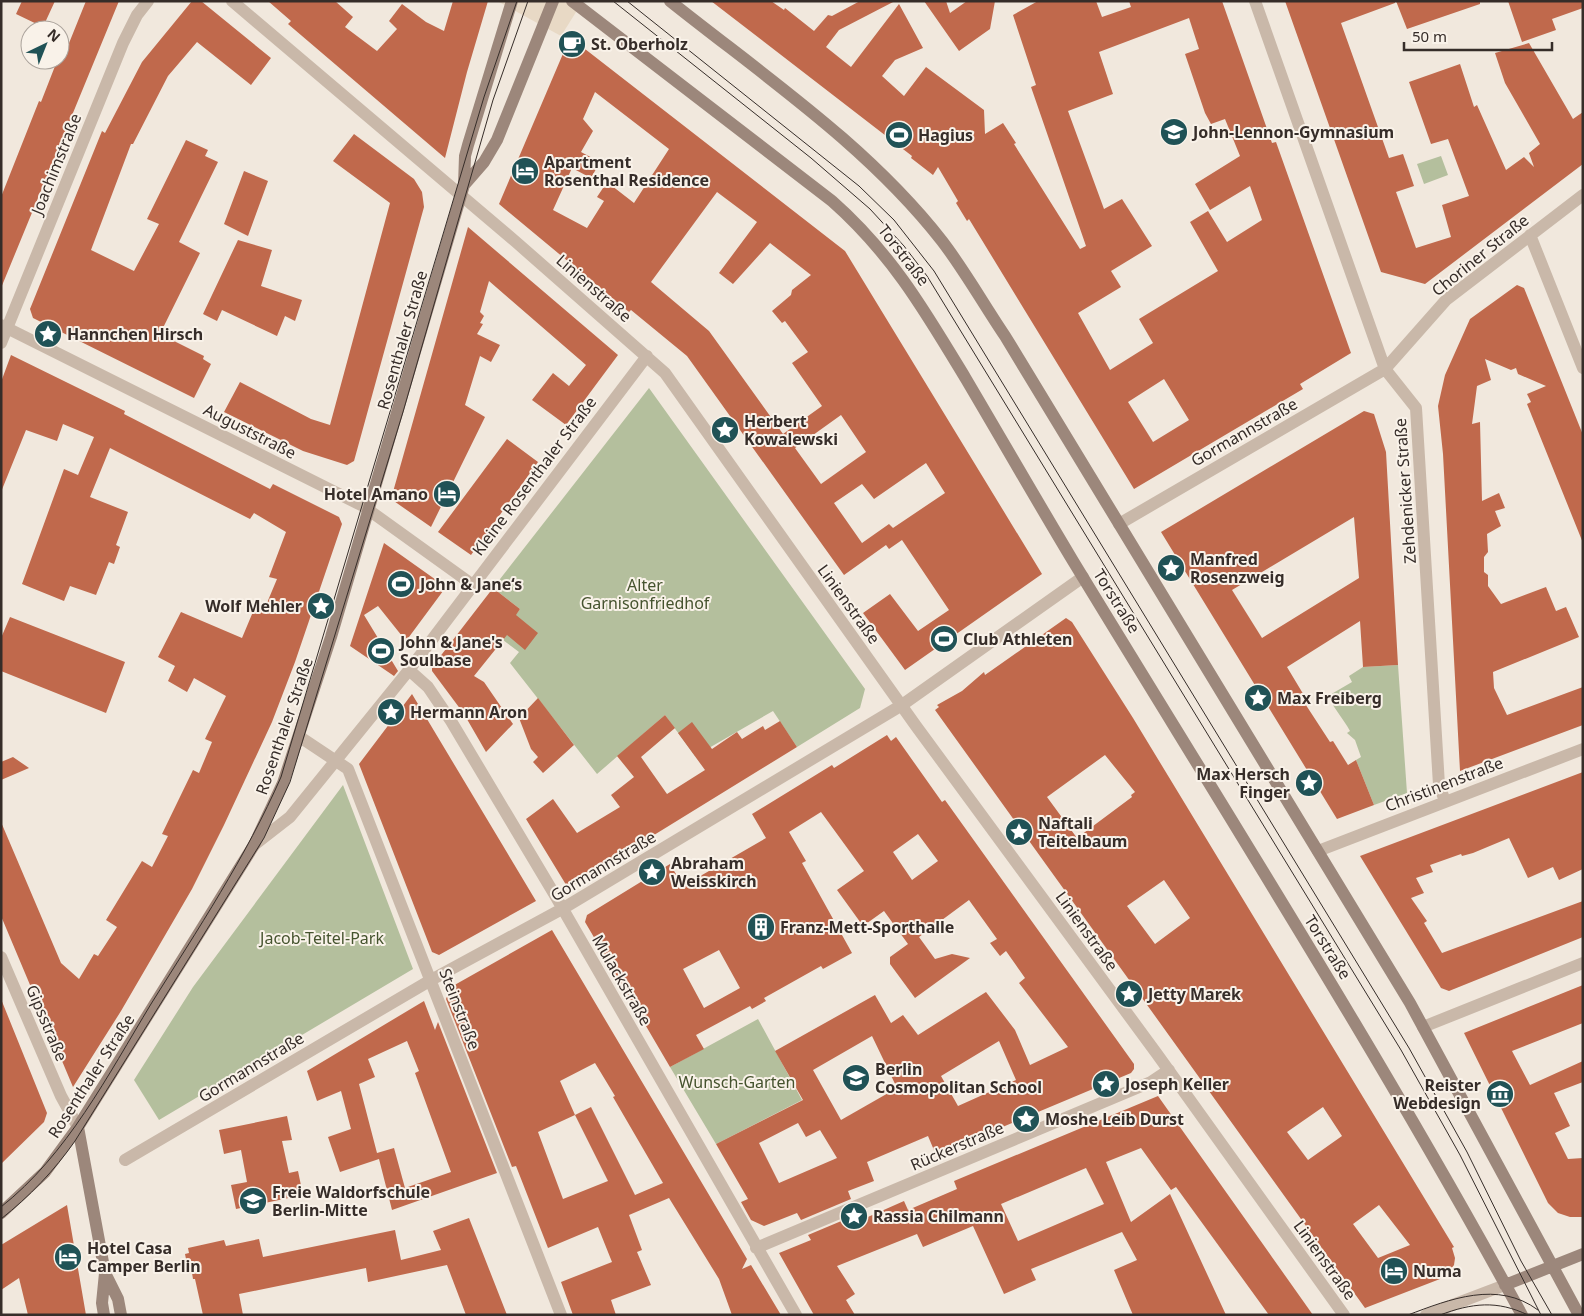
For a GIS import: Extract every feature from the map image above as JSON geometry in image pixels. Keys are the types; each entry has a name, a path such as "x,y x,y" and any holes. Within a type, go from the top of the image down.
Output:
{"main road":[{"name":"Rosenthaler Straße","path":"1,1213 41,1177 78,1127 254,845 283,783 300,737 369,509 462,190 465,156 512,1"},
{"name":"Rosenthaler Straße","path":"462,190 484,162 497,140 553,1"},
{"name":"Torstraße","path":"572,1 832,200 858,224 916,295 1083,577 1356,1025 1506,1284 1522,1315"},
{"path":"670,1 857,151 914,208 937,236 1005,336 1424,1027 1579,1315"},
{"path":"78,1127 105,1273 118,1299 121,1315"},
{"path":"1506,1284 1583,1254"},
{"path":"104,1315 102,1303 105,1273"}],"street":[{"name":"Joachimstraße","path":"1,343 4,326 123,43 137,14 148,1"},
{"name":"Linienstraße","path":"232,1 462,190 665,373 902,705 1169,1070 1344,1315"},
{"name":"Zehdenicker Straße","path":"1255,1 1385,369 1416,408 1439,785 1445,801"},
{"name":"Choriner Straße","path":"1385,369 1446,300 1583,195"},
{"path":"1530,235 1583,368"},
{"name":"Auguststraße","path":"4,326 369,509 473,585"},
{"name":"Kleine Rosenthaler Straße","path":"254,845 290,818 409,670 647,356"},
{"name":"Gormannstraße","path":"1120,524 1385,369"},
{"name":"Gormannstraße","path":"125,1160 431,980 562,909 902,705 1083,577"},
{"name":"Mulackstraße","path":"409,670 428,687 451,720 796,1315"},
{"name":"Steinstraße","path":"300,737 348,768 561,1315"},
{"name":"Christinenstraße","path":"1318,851 1583,749"},
{"name":"Gipsstraße","path":"1,957 61,1096 78,1127"},
{"path":"1424,1027 1583,963"},
{"name":"Rückerstraße","path":"756,1248 1153,1081 1169,1070"},
{"path":"1426,1315 1506,1284"}],"green space":[{"path":"1441,156 1448,175 1424,184 1417,164"},
{"name":"Alter Garnisonfriedhof","path":"649,388 865,689 860,708 797,747 773,711 695,756 665,715 597,774 510,663 519,652 499,637 520,609 493,588"},
{"path":"1398,665 1407,793 1374,805 1356,760 1361,757 1355,740 1347,733 1350,731 1328,696 1352,682 1349,676 1363,667"},
{"name":"Jacob-Teitel-Park","path":"343,785 413,969 159,1120 134,1080 193,987"},
{"name":"Wunsch-Garten","path":"758,1019 802,1100 716,1144 670,1067"}],"shaded area":[{"path":"497,1 583,1 561,36"}],"building":[{"path":"22,1 55,1 46,20 28,20 16,14"},
{"path":"86,1 119,1 1,288 1,197 39,101 41,102 53,70 70,70 70,41"},
{"path":"192,1 201,1 271,58 251,85 197,42 168,76 133,144 131,144 91,250 134,271 159,224 147,219 186,140 208,150 205,156 218,162 179,242 200,253 160,334 204,356 203,359 211,364 194,398 33,318 30,309 102,131 105,133 142,62"},
{"path":"268,1 335,1 353,17 345,27 377,51 397,29 389,21 402,4 426,22 444,31 453,1 488,1 445,158 288,24 291,21"},
{"path":"711,1 771,1 784,10 785,8 814,31 828,15 832,16 860,1 895,1 839,30 826,47 851,67 899,4 923,48 895,60 882,76 904,96 926,67 984,110 985,134 1003,123 1016,143 1014,144 1080,249 1086,246 1031,87 1036,85 1013,15 1038,1 1096,1 1102,17 1131,7 1129,1 1222,1 1272,143 1276,142 1351,353 1300,384 1303,389 1134,489 969,219 967,221 956,203 958,201 938,167 933,175 911,158 912,156","holes":["1189,18 1199,49 1185,54 1205,113 1211,124 1225,119 1240,156 1195,184 1210,210 1250,186 1262,220 1227,242 1208,211 1190,222 1218,271 1139,319 1153,343 1110,370 1078,313 1121,287 1111,271 1152,246 1122,199 1104,209 1068,111 1113,94 1099,52","1164,379 1189,420 1153,442 1128,402"]},
{"path":"924,1 946,1 950,13 967,1 995,1 990,29 959,51"},
{"path":"1285,1 1395,1 1395,3 1341,23 1389,158 1403,154 1414,186 1396,192 1416,248 1451,237 1442,205 1469,196 1448,139 1431,144 1409,82 1460,64 1474,107 1477,105 1506,170 1524,157 1534,167 1529,153 1540,144 1505,83 1495,53 1529,43 1573,119 1583,112 1583,164 1425,284 1381,272"},
{"path":"1396,1 1480,1 1480,4 1407,29"},
{"path":"1508,1 1583,1 1583,8 1552,19 1556,30 1522,42"},
{"path":"568,42 576,42 845,251 1042,574 905,670 863,613 890,594 918,631 949,610 902,540 889,549 886,545 844,575 687,356 631,310 629,312 499,204","holes":["595,92 669,149 634,203 607,182 597,197 604,201 587,228 553,210 572,168 591,178 600,162 581,152 593,131 583,119","717,192 757,222 719,273 733,284 770,243 811,275 792,290 791,295 772,311 782,323 785,321 808,352 792,363 822,406 783,434 709,331 651,282","841,415 866,452 821,484 795,448","926,463 945,493 893,528 889,524 862,543 834,503 862,484 874,499"]},
{"path":"354,134 414,179 422,192 424,207 354,461 347,465 303,451 224,412 240,382 311,419 330,425 390,203 333,161"},
{"path":"244,171 268,181 248,236 224,224"},
{"path":"468,227 618,355 566,425 532,400 553,373 569,386 586,365 489,281 480,312 484,316 480,323 483,324 477,334 500,345 491,362 480,356 465,405 485,417 431,527 391,499"},
{"path":"238,240 272,250 261,286 302,300 295,321 285,316 277,336 222,310 217,321 203,314"},
{"path":"1517,285 1524,288 1583,435 1583,543 1527,404 1531,402 1527,394 1546,386 1518,374 1516,368 1511,370 1485,359 1491,380 1477,386 1472,424 1480,422 1482,501 1499,493 1505,508 1495,511 1501,526 1487,534 1488,552 1484,557 1484,572 1488,575 1488,586 1501,604 1546,587 1556,611 1566,607 1579,637 1493,672 1494,688 1507,715 1583,687 1583,725 1460,771 1443,454 1438,406 1445,375 1470,319"},
{"path":"11,355 125,411 124,414 270,489 273,484 339,517 342,524 295,662 272,722 224,825 192,889 121,1011 73,1087 1,916 1,822 61,963 79,979 94,954 98,956 117,927 106,920 142,861 152,867 168,836 162,834 193,770 199,773 212,742 205,739 226,696 194,678 187,692 168,681 175,666 158,657 181,612 242,638 255,607 264,610 277,579 269,577 286,532 254,513 250,519 110,448 90,497 128,512 116,545 120,547 114,564 109,562 96,595 70,586 64,601 22,584 64,469 78,475 94,437 63,424 57,441 26,430 1,492 1,382"},
{"path":"1364,411 1374,414 1386,452 1398,665 1363,667 1360,621 1287,667 1305,697 1302,699 1330,742 1333,741 1348,765 1356,760 1374,805 1337,819 1161,532","holes":["1354,517 1359,578 1262,638 1232,590"]},
{"path":"507,439 538,462 471,555 438,532"},
{"path":"384,543 446,587 406,641 378,606 364,615 398,671 394,676 350,646"},
{"path":"493,588 520,609 516,615 538,633 525,650 507,635 474,676 484,682 513,724 486,752 464,714 432,671 432,667"},
{"path":"10,617 125,662 106,713 1,671 1,638"},
{"path":"1066,618 1072,622 1133,718 1454,1247 1452,1248 1455,1258 1454,1265 1448,1273 1440,1279 1365,1308 935,710 939,707 937,705 962,691 984,672 985,675","holes":["1105,755 1135,792 1131,795 1132,797 1077,838 1047,797","1164,880 1190,918 1155,944 1127,906","1323,1107 1342,1136 1308,1160 1287,1132","1379,1205 1410,1245 1378,1258 1353,1224"]},
{"path":"412,694 536,901 439,955 432,952 359,764"},
{"path":"538,698 574,745 543,773 533,762 538,757 531,749 519,718"},
{"path":"665,715 675,728 641,757 667,794 705,770 678,733 692,722 712,749 737,732 742,739 763,726 765,730 780,721 797,747 568,888 526,819 553,799 577,833 620,807 611,795 634,777 617,756"},
{"path":"887,735 891,741 896,737 942,802 945,800 1134,1064 1134,1069 1131,1073 936,1155 928,1136 867,1162 874,1181 848,1191 851,1199 801,1220 797,1213 764,1226 751,1220 741,1202 748,1199 716,1144 803,1100 775,1051 875,995 891,1023 903,1015 918,1035 986,992 1015,1030 1030,1065 1068,1047 1019,983 1025,978 1006,951 1000,956 990,943 997,939 969,900 919,937 935,959 952,954 970,958 915,998 890,964 890,957 908,944 884,911 863,926 837,890 864,871 821,812 789,832 806,861 802,863 852,953 823,969 821,966 764,998 766,1001 752,1009 750,1006 696,1035 704,1049 670,1067 585,922 587,915 670,864 683,886 766,838 752,814 832,765 834,768","holes":["918,834 938,861 912,880 893,852","719,950 740,988 704,1008 683,969","872,1036 897,1088 841,1120 813,1070","999,1041 1016,1080 958,1106 941,1076","798,1123 806,1137 820,1130 837,1158 779,1183 759,1143"]},
{"path":"13,757 29,768 1,780 1,762"},
{"path":"1583,772 1583,869 1559,880 1553,867 1528,878 1509,838 1473,853 1462,856 1461,854 1430,865 1433,872 1416,878 1424,893 1411,898 1427,921 1424,923 1442,953 1583,901 1583,937 1449,991 1441,988 1360,856"},
{"path":"552,930 747,1259 742,1269 751,1265 781,1315 732,1315 719,1279 669,1198 629,1215 642,1250 637,1252 651,1285 611,1300 616,1315 573,1315 561,1282 612,1262 598,1227 548,1248 516,1166 512,1167 446,999 451,987","holes":["595,1063 663,1183 635,1195 591,1107 575,1115 560,1081","575,1115 608,1181 563,1199 538,1132"]},
{"path":"1583,985 1583,1023 1512,1051 1530,1085 1583,1061 1583,1082 1554,1093 1570,1126 1555,1133 1568,1159 1583,1158 1583,1217 1570,1217 1558,1213 1548,1203 1464,1033"},
{"path":"1,999 47,1113 44,1122 1,1164"},
{"path":"424,1001 435,1030 438,1022 497,1173 392,1210 379,1159 340,1172 328,1137 351,1129 341,1091 317,1101 307,1071","holes":["407,1041 419,1071 415,1073 451,1172 405,1188 394,1148 377,1153 359,1084 375,1077 368,1059"]},
{"path":"1158,1096 1313,1315 1269,1315 1176,1187 1171,1190 1141,1148 1106,1162 1131,1222 1170,1194 1226,1315 1133,1315 1114,1270 1137,1260 1122,1232 1031,1269 1036,1280 1004,1294 973,1226 923,1247 917,1234 837,1266 855,1294 846,1300 855,1315 814,1315 779,1253 811,1240 808,1235 858,1214 861,1220 904,1201 908,1210 957,1189 954,1181","holes":["1086,1168 1104,1204 1018,1241 1001,1204"]},
{"path":"287,1116 292,1140 282,1141 289,1173 298,1171 303,1195 236,1209 231,1185 247,1182 241,1150 224,1154 219,1130"},
{"path":"67,1205 86,1315 28,1315 19,1278 1,1290 1,1245"},
{"path":"469,1218 507,1315 466,1315 447,1265 368,1282 366,1268 239,1294 243,1315 203,1315 195,1279 193,1279 192,1273 189,1274 185,1254 189,1253 188,1248 224,1240 226,1246 259,1239 263,1257 395,1230 401,1260 441,1250 433,1231"}],"tram line":[{"path":"1,1207 25,1186 46,1163 85,1113 237,864 253,836 281,777 484,97 517,1"},
{"path":"1,1219 41,1183 75,1141 264,838 290,782 403,412 493,100 528,1"},
{"path":"613,1 811,158 870,209 904,246 927,276 1401,1050 1460,1155 1541,1315"},
{"path":"627,1 859,186 894,220 934,271 1409,1048 1467,1152 1521,1261 1552,1315"},
{"path":"1408,1315 1457,1298 1490,1294 1507,1296 1523,1301 1538,1310"},
{"path":"1440,1315 1463,1308 1484,1305 1506,1307 1528,1315"}],"place":[{"name":"St. Oberholz","path":"572,44"},
{"name":"John-Lennon-Gymnasium","path":"1174,132"},
{"name":"Hagius","path":"899,135"},
{"name":"Apartment Rosenthal Residence","path":"525,171"},
{"name":"Hannchen Hirsch","path":"48,334"},
{"name":"Herbert Kowalewski","path":"725,430"},
{"name":"Hotel Amano","path":"447,494"},
{"name":"Manfred Rosenzweig","path":"1171,568"},
{"name":"John & Jane‘s","path":"401,584"},
{"name":"Wolf Mehler","path":"321,606"},
{"name":"Club Athleten","path":"944,639"},
{"name":"John & Jane's Soulbase","path":"381,651"},
{"name":"Max Freiberg","path":"1258,698"},
{"name":"Hermann Aron","path":"391,712"},
{"name":"Max Hersch Finger","path":"1309,783"},
{"name":"Naftali Teitelbaum","path":"1019,832"},
{"name":"Abraham Weisskirch","path":"652,872"},
{"name":"Franz-Mett-Sporthalle","path":"761,927"},
{"name":"Jetty Marek","path":"1129,994"},
{"name":"Berlin Cosmopolitan School","path":"856,1078"},
{"name":"Joseph Keller","path":"1106,1084"},
{"name":"Reister Webdesign","path":"1500,1094"},
{"name":"Moshe Leib Durst","path":"1026,1119"},
{"name":"Freie Waldorfschule Berlin-Mitte","path":"253,1201"},
{"name":"Rassia Chilmann","path":"854,1216"},
{"name":"Hotel Casa Camper Berlin","path":"68,1257"},
{"name":"Numa","path":"1394,1271"}]}
